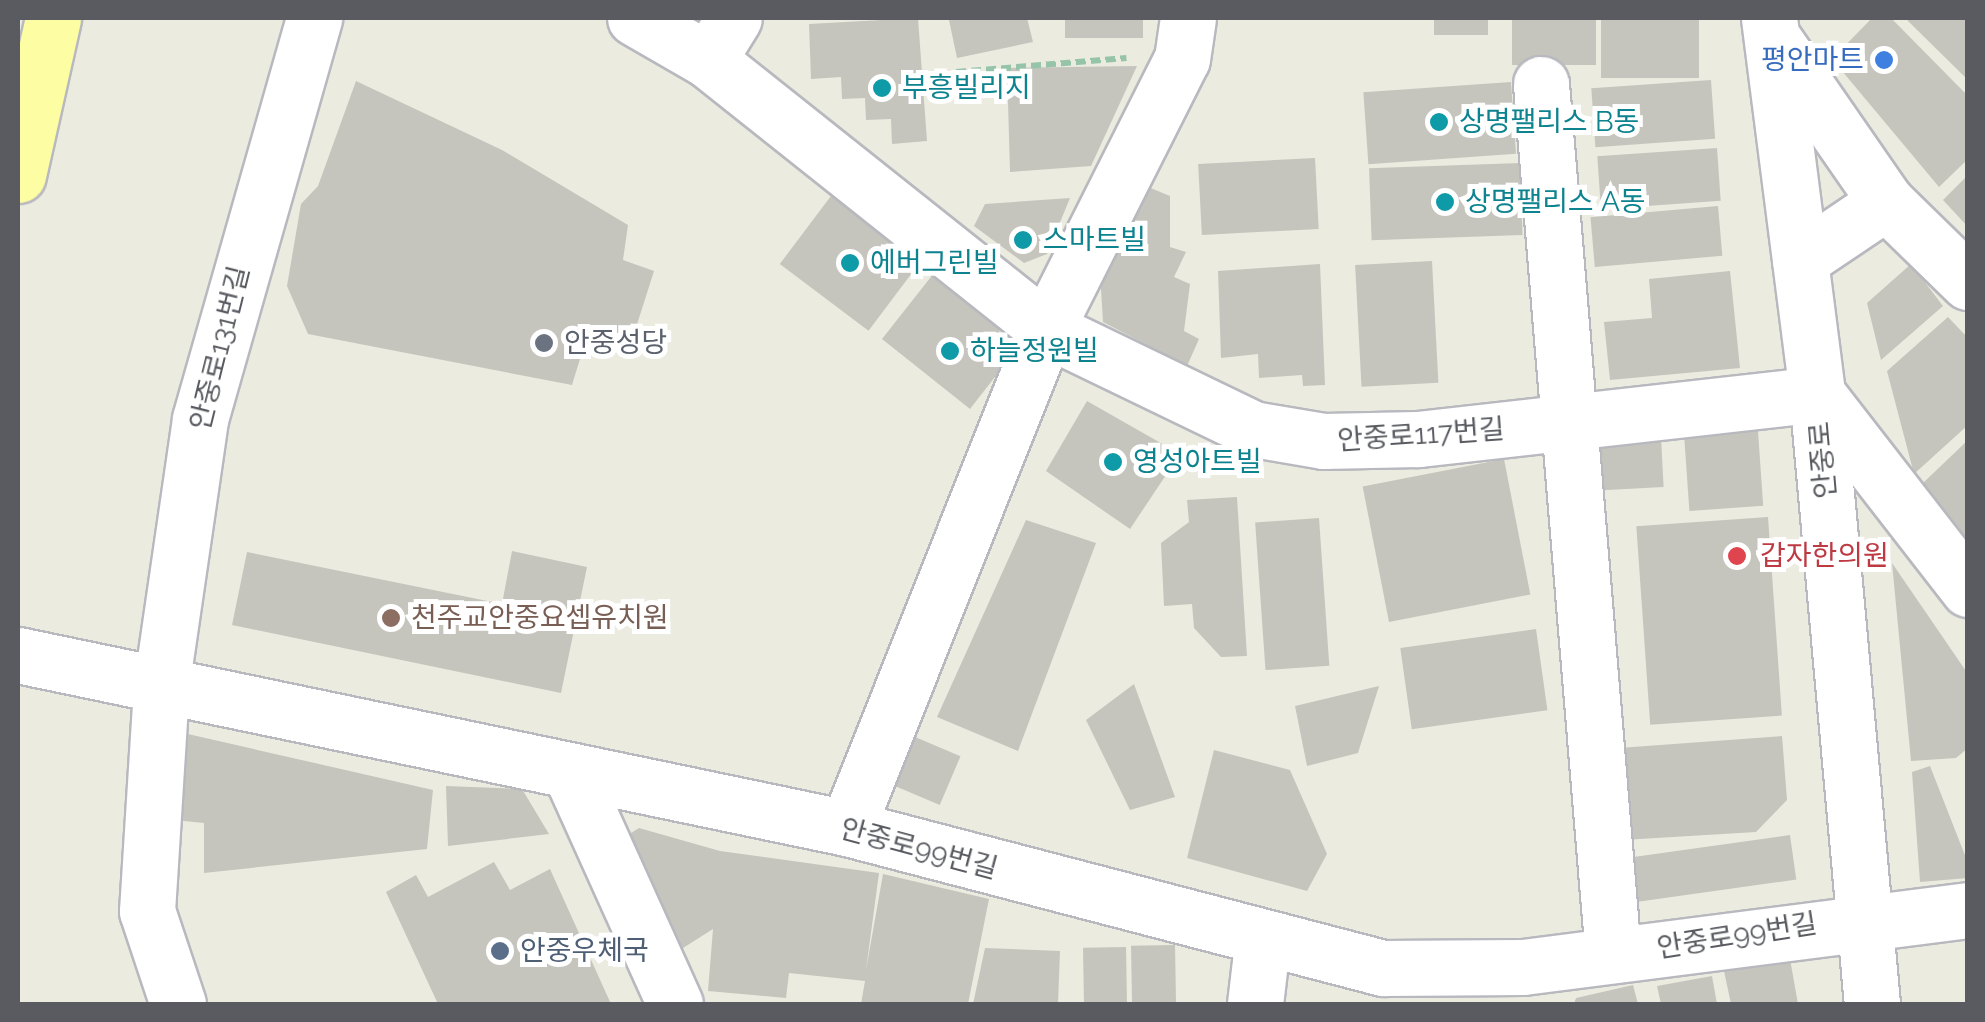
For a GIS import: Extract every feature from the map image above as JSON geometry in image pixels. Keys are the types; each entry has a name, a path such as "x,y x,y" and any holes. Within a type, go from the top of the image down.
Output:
{"main road":[{"path":"18,175 52,18"}],"street":[{"name":"안중로131번길","path":"162,687 200,419 314,18"},
{"path":"635,18 721,39"},
{"name":"안중로","path":"1770,27 1886,202 1968,282"},
{"name":"안중로","path":"1770,27 1817,394 1872,1004"},
{"path":"847,828 1046,329 1185,38"},
{"name":"안중로117번길","path":"721,39 1046,329 1253,429 1323,442 1572,422 1817,394"},
{"path":"1541,84 1614,955"},
{"path":"1800,260 1886,202"},
{"path":"1817,394 1968,590"},
{"name":"안중로99번길","path":"18,655 572,776 847,828 1262,944 1442,971 1614,955 1862,918 1968,910"},
{"path":"162,687 148,911 178,1004"},
{"path":"572,776 675,1004"},
{"path":"1254,1004 1262,944"}],"path":[{"path":"956,72 1185,38"}],"building":[{"name":"부흥빌리지","path":"918,18 927,141 892,144 891,119 866,120 865,98 842,99 841,77 811,79 809,24"},
{"path":"1027,18 1033,42 957,58 949,20"},
{"path":"1065,18 1143,18 1143,38 1065,38"},
{"path":"1434,18 1488,18 1488,35 1434,35"},
{"path":"1512,18 1596,18 1596,65 1512,65"},
{"path":"1601,18 1699,18 1699,78 1601,78"},
{"path":"1872,18 1891,18 1968,96 1968,159 1939,187 1832,59"},
{"path":"1907,18 1968,18 1968,80 1908,21"},
{"path":"1137,66 1091,166 1010,172 1007,68"},
{"path":"1711,80 1715,139 1595,147 1591,88"},
{"path":"356,81 502,150 628,225 623,260 654,271 633,337 587,336 572,385 308,334 287,286 301,204 318,186"},
{"name":"상명팰리스 B동","path":"1511,82 1516,154 1368,164 1363,92"},
{"path":"1717,148 1721,201 1601,209 1597,156"},
{"path":"1315,158 1319,229 1202,235 1198,164"},
{"name":"상명팰리스 A동","path":"1520,163 1523,235 1372,240 1369,168"},
{"path":"1968,175 1968,227 1943,200"},
{"path":"1136,182 1170,196 1170,247 1186,252 1174,277 1190,284 1184,331 1199,339 1187,366 1103,322 1100,273"},
{"name":"에버그린빌","path":"831,196 920,263 868,331 780,264"},
{"name":"스마트빌","path":"1070,198 1047,254 1024,263 974,226 985,204"},
{"path":"1718,206 1722,256 1595,267 1590,217"},
{"path":"1432,261 1438,383 1361,387 1355,265"},
{"path":"1320,264 1325,385 1303,386 1302,375 1259,378 1258,354 1221,358 1218,271"},
{"path":"1911,264 1943,306 1881,360 1867,303"},
{"path":"1730,271 1740,368 1610,380 1604,322 1652,318 1649,279"},
{"name":"하늘정원빌","path":"934,273 998,323 1005,364 970,409 882,339"},
{"path":"1948,317 1968,338 1968,425 1914,474 1887,371"},
{"name":"영성아트빌","path":"1087,401 1180,454 1130,529 1046,471"},
{"path":"1757,417 1763,506 1689,511 1683,422"},
{"path":"1661,437 1664,487 1598,490 1595,440"},
{"path":"1968,440 1968,546 1959,553 1923,483"},
{"path":"1504,459 1530,594 1389,622 1363,486"},
{"path":"1237,497 1247,656 1221,657 1194,628 1192,604 1164,606 1161,543 1189,522 1187,500"},
{"path":"1768,517 1782,716 1650,725 1636,526"},
{"path":"1319,518 1329,666 1265,670 1255,522"},
{"path":"1026,520 1096,543 1018,751 937,717"},
{"path":"512,551 587,567 561,693 232,625 247,552 502,604"},
{"path":"1892,563 1968,674 1968,748 1956,758 1911,761"},
{"path":"1536,629 1547,710 1412,729 1400,648"},
{"path":"1134,684 1175,797 1130,810 1086,720"},
{"path":"1379,686 1358,753 1307,766 1295,706"},
{"path":"179,732 433,790 427,849 204,873 204,823 174,820"},
{"path":"908,734 960,756 940,805 887,783"},
{"path":"1782,736 1787,800 1756,832 1623,840 1619,748"},
{"path":"1214,750 1290,770 1327,854 1307,891 1187,858"},
{"path":"1930,766 1968,863 1968,878 1920,882 1912,772"},
{"path":"446,786 522,789 549,834 448,846"},
{"path":"639,828 720,851 879,873 866,970 883,874 989,899 968,1004 861,1004 865,981 789,973 786,998 708,991 713,929 672,955 620,840"},
{"path":"1790,835 1796,880 1631,903 1625,858"},
{"name":"안중우체국","path":"494,862 510,890 550,869 611,1004 438,1004 386,892 416,875 428,897"},
{"path":"1175,945 1176,1004 1132,1004 1131,946"},
{"path":"1126,947 1127,1004 1084,1004 1083,948"},
{"path":"985,948 1060,951 1058,1004 973,1004"},
{"path":"1790,959 1798,1004 1731,1004 1724,971"},
{"path":"1712,976 1717,1004 1661,1004 1657,986"},
{"path":"1633,985 1638,1004 1574,1004 1576,998"}],"place":[{"name":"평안마트","path":"1884,60"},
{"name":"부흥빌리지","path":"882,88"},
{"name":"상명팰리스 B동","path":"1439,122"},
{"name":"상명팰리스 A동","path":"1445,202"},
{"name":"스마트빌","path":"1023,240"},
{"name":"에버그린빌","path":"850,263"},
{"name":"안중성당","path":"544,343"},
{"name":"하늘정원빌","path":"950,351"},
{"name":"영성아트빌","path":"1113,462"},
{"name":"갑자한의원","path":"1737,556"},
{"name":"천주교안중요셉유치원","path":"391,618"},
{"name":"안중우체국","path":"500,951"}]}
